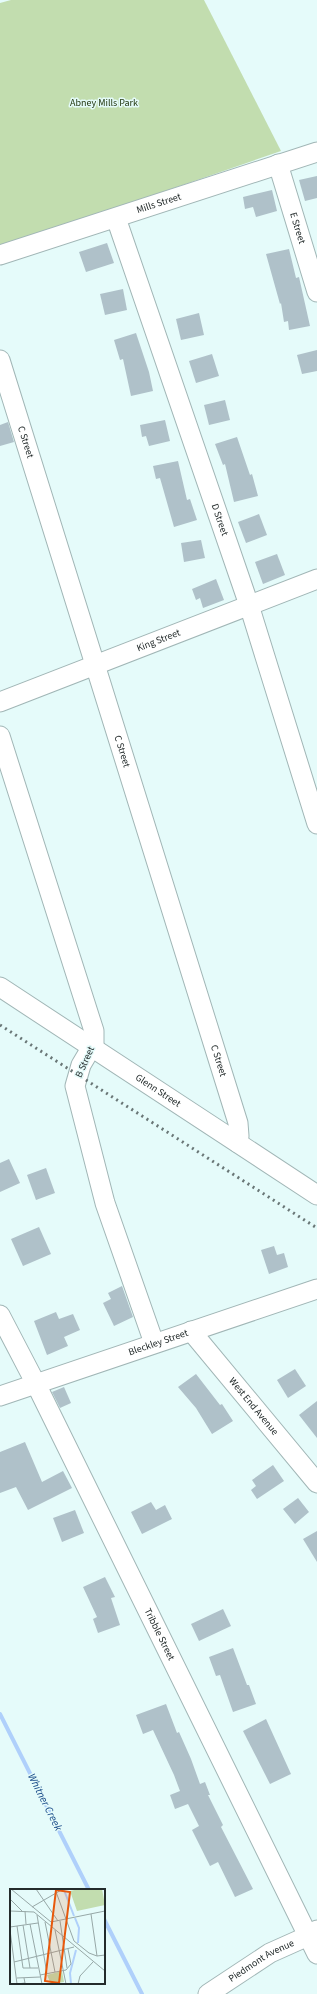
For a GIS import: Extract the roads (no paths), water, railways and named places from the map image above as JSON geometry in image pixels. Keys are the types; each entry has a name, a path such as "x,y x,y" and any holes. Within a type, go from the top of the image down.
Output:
{"street":[{"name":"Mills Street","path":"0,255 317,152"},
{"name":"E Street","path":"278,164 317,292"},
{"name":"D Street","path":"116,218 249,605 317,824"},
{"name":"C Street","path":"0,360 238,1123 238,1143"},
{"name":"King Street","path":"0,702 317,579"},
{"name":"B Street","path":"0,736 94,1032 92,1047 81,1065 75,1086 105,1203 154,1343"},
{"name":"Glenn Street","path":"0,987 317,1194"},
{"name":"Bleckley Street","path":"0,1396 317,1289"},
{"name":"Tribble Street","path":"0,1315 313,1933 317,1954"},
{"name":"West End Avenue","path":"191,1331 317,1482"},
{"name":"Piedmont Avenue","path":"208,1994 270,1953 313,1933"}],"waterway":[{"name":"Whitner Creek","path":"0,1714 88,1889"},
{"name":"Whitner Creek","path":"105,1921 142,1994"}],"railway":[{"path":"0,1025 317,1228"}],"park label":[{"name":"Abney Mills Park","path":"104,103"}]}
